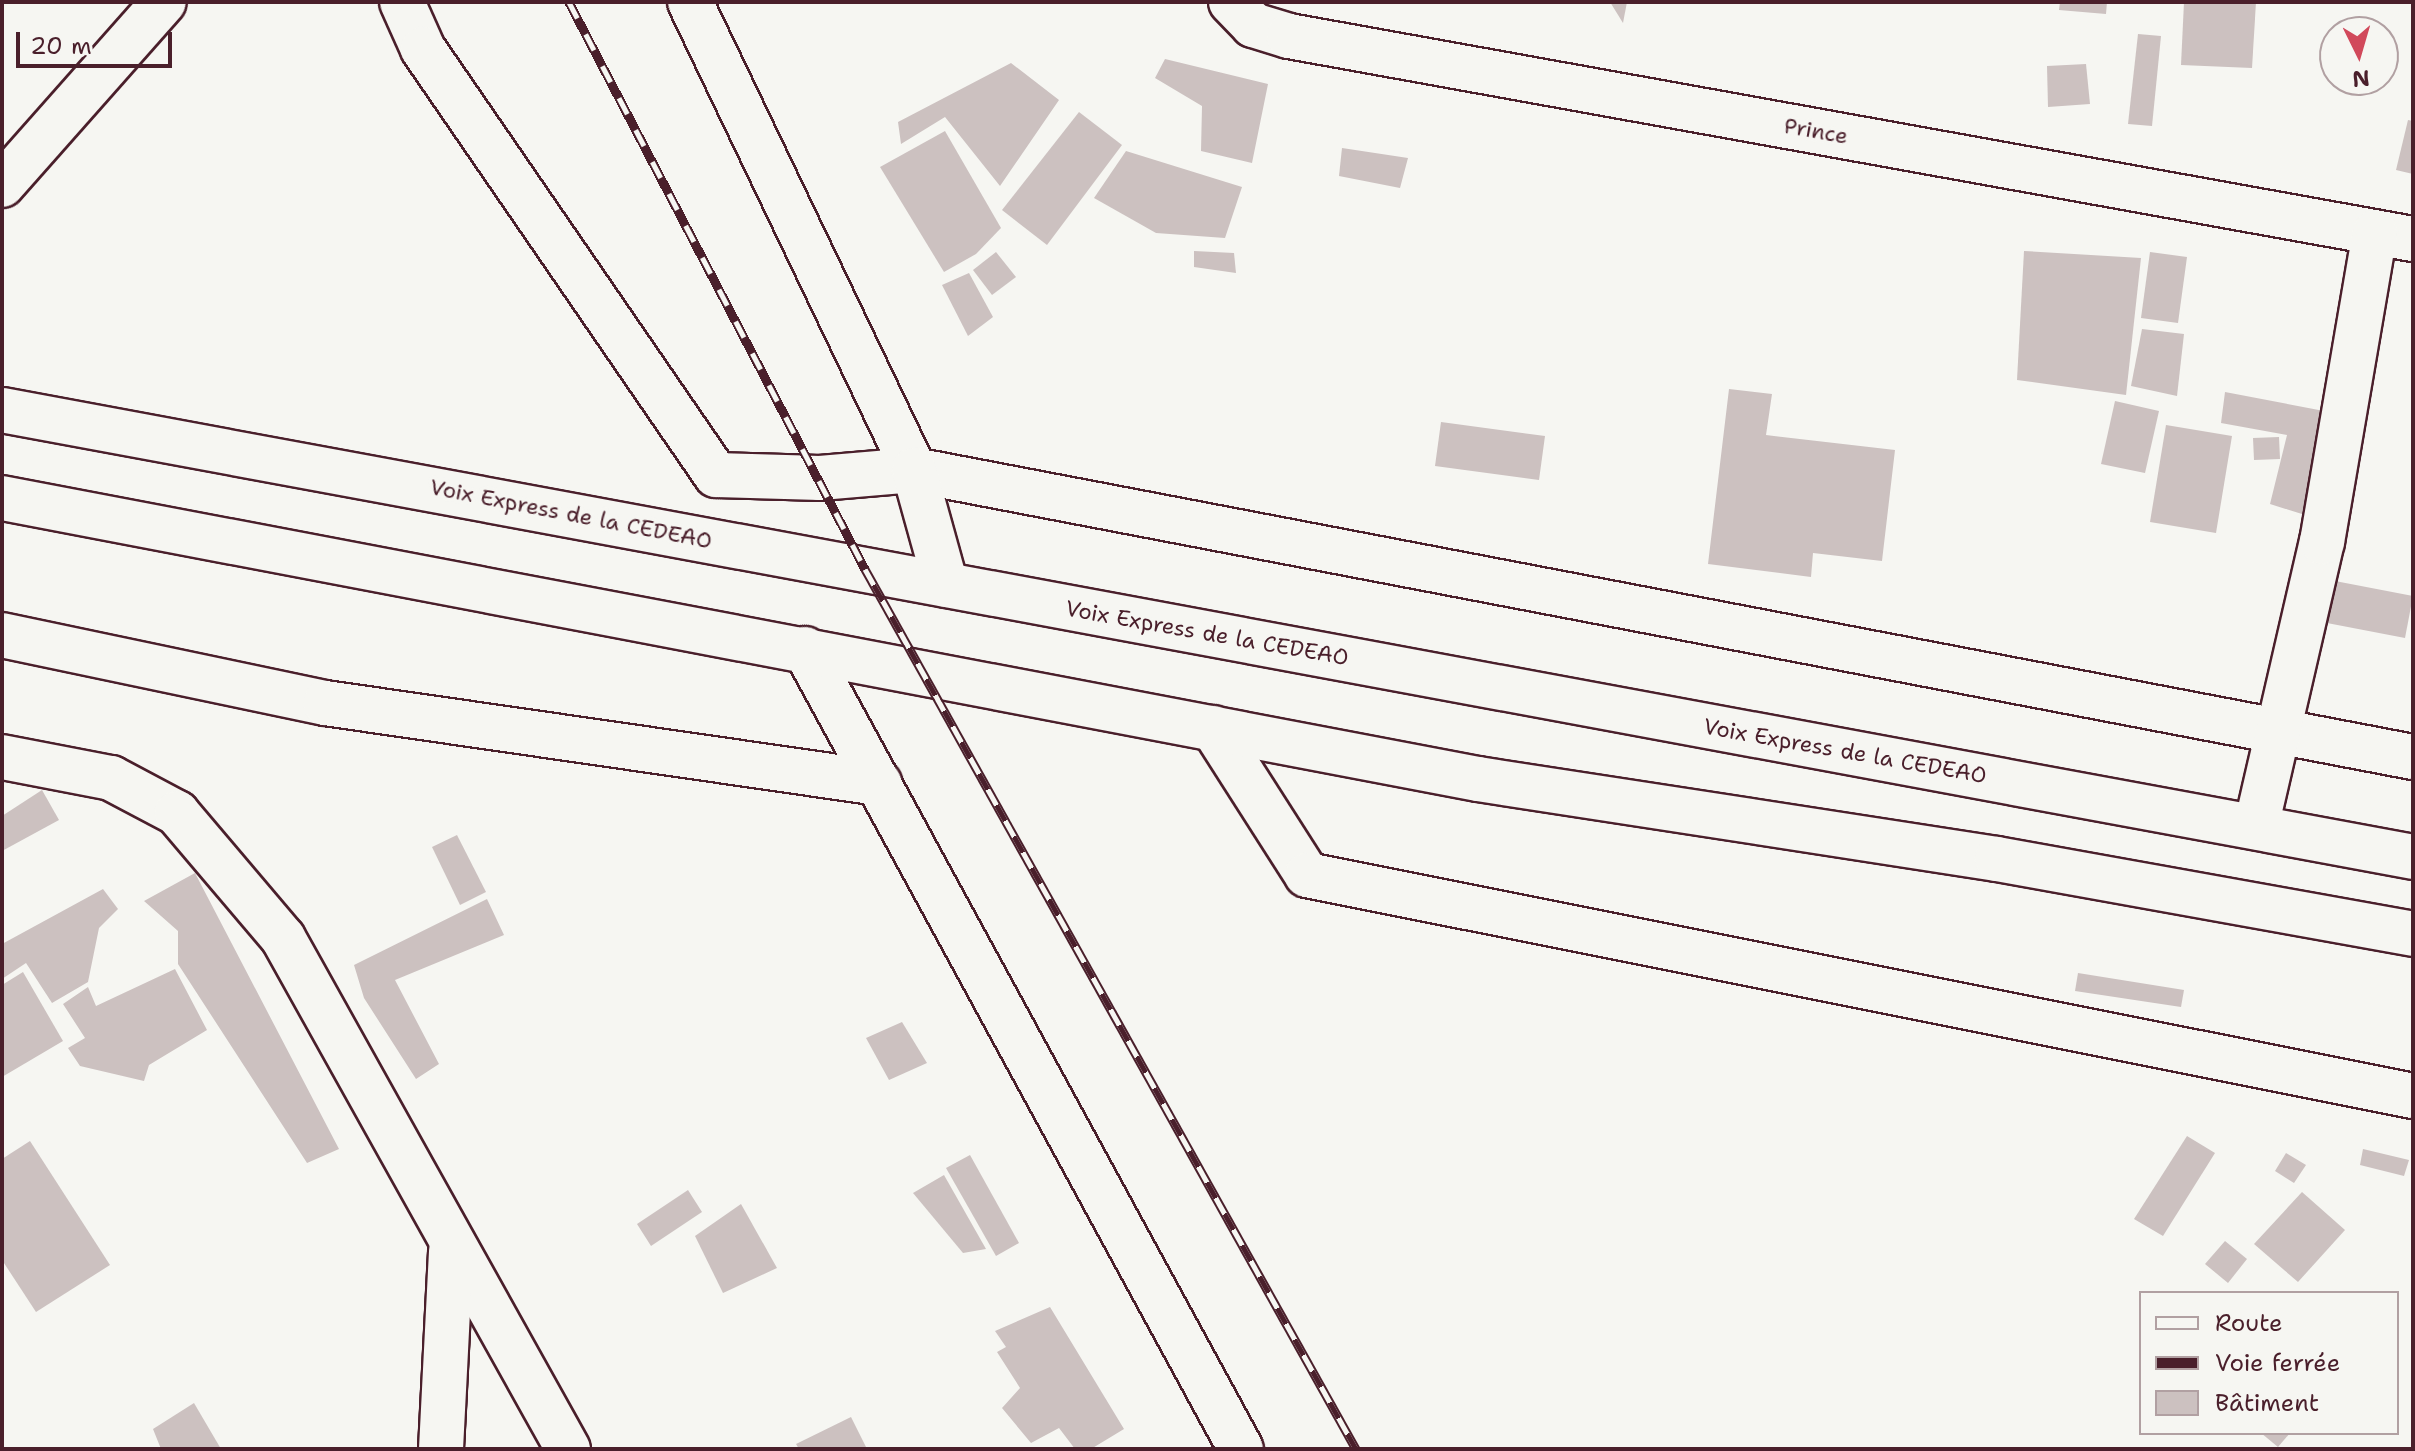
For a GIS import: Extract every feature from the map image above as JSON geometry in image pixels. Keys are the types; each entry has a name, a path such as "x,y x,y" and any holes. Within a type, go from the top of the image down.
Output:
{"street":[{"path":"2,185 164,2"},
{"path":"402,2 423,49 716,475 820,478 914,470 2278,734 2413,757"},
{"name":"Prince","path":"1231,2 1253,25 1289,36 2394,235"},
{"path":"699,5 914,470 946,585"},
{"path":"2256,827 2394,235"},
{"name":"Voix Express de la CEDEAO","path":"2,410 2413,857"},
{"path":"2,498 1478,779 1997,859 2413,934"},
{"path":"2,635 325,703 879,783"},
{"path":"805,649 1241,1449"},
{"path":"1213,728 1307,875 2413,1096"},
{"path":"2,757 111,778 177,813 283,938 451,1251 568,1449"},
{"path":"441,1449 451,1251"}],"building":[{"path":"1610,2 1627,2 1623,23"},
{"path":"2060,2 2107,2 2106,14 2059,10"},
{"path":"2184,2 2256,2 2252,68 2181,65"},
{"path":"2138,34 2161,36 2152,126 2128,124"},
{"path":"1165,59 1268,84 1252,163 1201,151 1202,106 1155,78"},
{"path":"1011,63 1059,100 1000,186 945,117 901,144 898,122"},
{"path":"2086,64 2090,104 2048,107 2047,66"},
{"path":"1079,112 1122,145 1047,245 1002,210"},
{"path":"2408,120 2413,121 2413,174 2396,170"},
{"path":"945,131 1001,228 976,254 944,272 880,167"},
{"path":"1342,148 1408,158 1400,188 1339,176"},
{"path":"1126,151 1242,187 1225,238 1156,233 1094,198"},
{"path":"1194,251 1234,253 1236,273 1194,267"},
{"path":"2024,251 2141,258 2126,395 2017,380"},
{"path":"996,252 1016,277 992,295 973,270"},
{"path":"2150,252 2187,257 2178,323 2141,318"},
{"path":"969,273 993,317 968,336 942,285"},
{"path":"2142,329 2184,334 2177,396 2131,386"},
{"path":"1729,389 1772,394 1766,435 1895,450 1882,561 1813,553 1811,577 1708,564"},
{"path":"2225,392 2324,411 2302,514 2270,504 2287,435 2221,423"},
{"path":"2115,401 2159,411 2145,473 2101,464"},
{"path":"1441,422 1545,436 1539,480 1435,466"},
{"path":"2166,425 2232,436 2216,533 2150,522"},
{"path":"2279,437 2280,459 2254,460 2253,438"},
{"path":"2335,581 2413,596 2405,638 2327,623"},
{"path":"42,790 59,820 2,851 2,816"},
{"path":"457,835 486,892 460,905 432,847"},
{"path":"195,873 339,1149 307,1163 178,964 178,931 144,901"},
{"path":"103,889 118,909 99,928 88,982 52,1003 26,963 2,979 2,944"},
{"path":"487,899 504,935 395,980 439,1064 416,1079 364,998 354,965"},
{"path":"175,969 207,1030 149,1065 144,1081 80,1066 68,1048 85,1038 63,1004 88,987 96,1006"},
{"path":"23,972 63,1041 2,1077 2,985"},
{"path":"2078,973 2184,990 2181,1007 2075,991"},
{"path":"902,1022 927,1063 889,1080 866,1038"},
{"path":"2187,1136 2215,1153 2163,1236 2134,1219"},
{"path":"30,1141 110,1265 36,1312 2,1260 2,1159"},
{"path":"2363,1149 2409,1160 2404,1176 2360,1165"},
{"path":"2286,1153 2306,1165 2294,1183 2275,1171"},
{"path":"970,1155 1019,1243 996,1256 946,1168"},
{"path":"944,1175 986,1249 963,1253 913,1193"},
{"path":"688,1190 702,1212 651,1246 637,1224"},
{"path":"2302,1192 2345,1230 2298,1282 2254,1244"},
{"path":"741,1204 777,1268 723,1293 695,1236"},
{"path":"2225,1241 2247,1259 2228,1283 2205,1264"},
{"path":"1050,1307 1124,1429 1091,1449 1075,1449 1059,1428 1031,1443 1002,1408 1020,1388 997,1352 1006,1347 995,1331"},
{"path":"194,1403 221,1449 161,1449 153,1429"},
{"path":"851,1417 867,1449 799,1449 796,1444"},
{"path":"2263,1435 2288,1435 2278,1447"}],"railway":[{"path":"569,2 865,569 1356,1449"}]}
